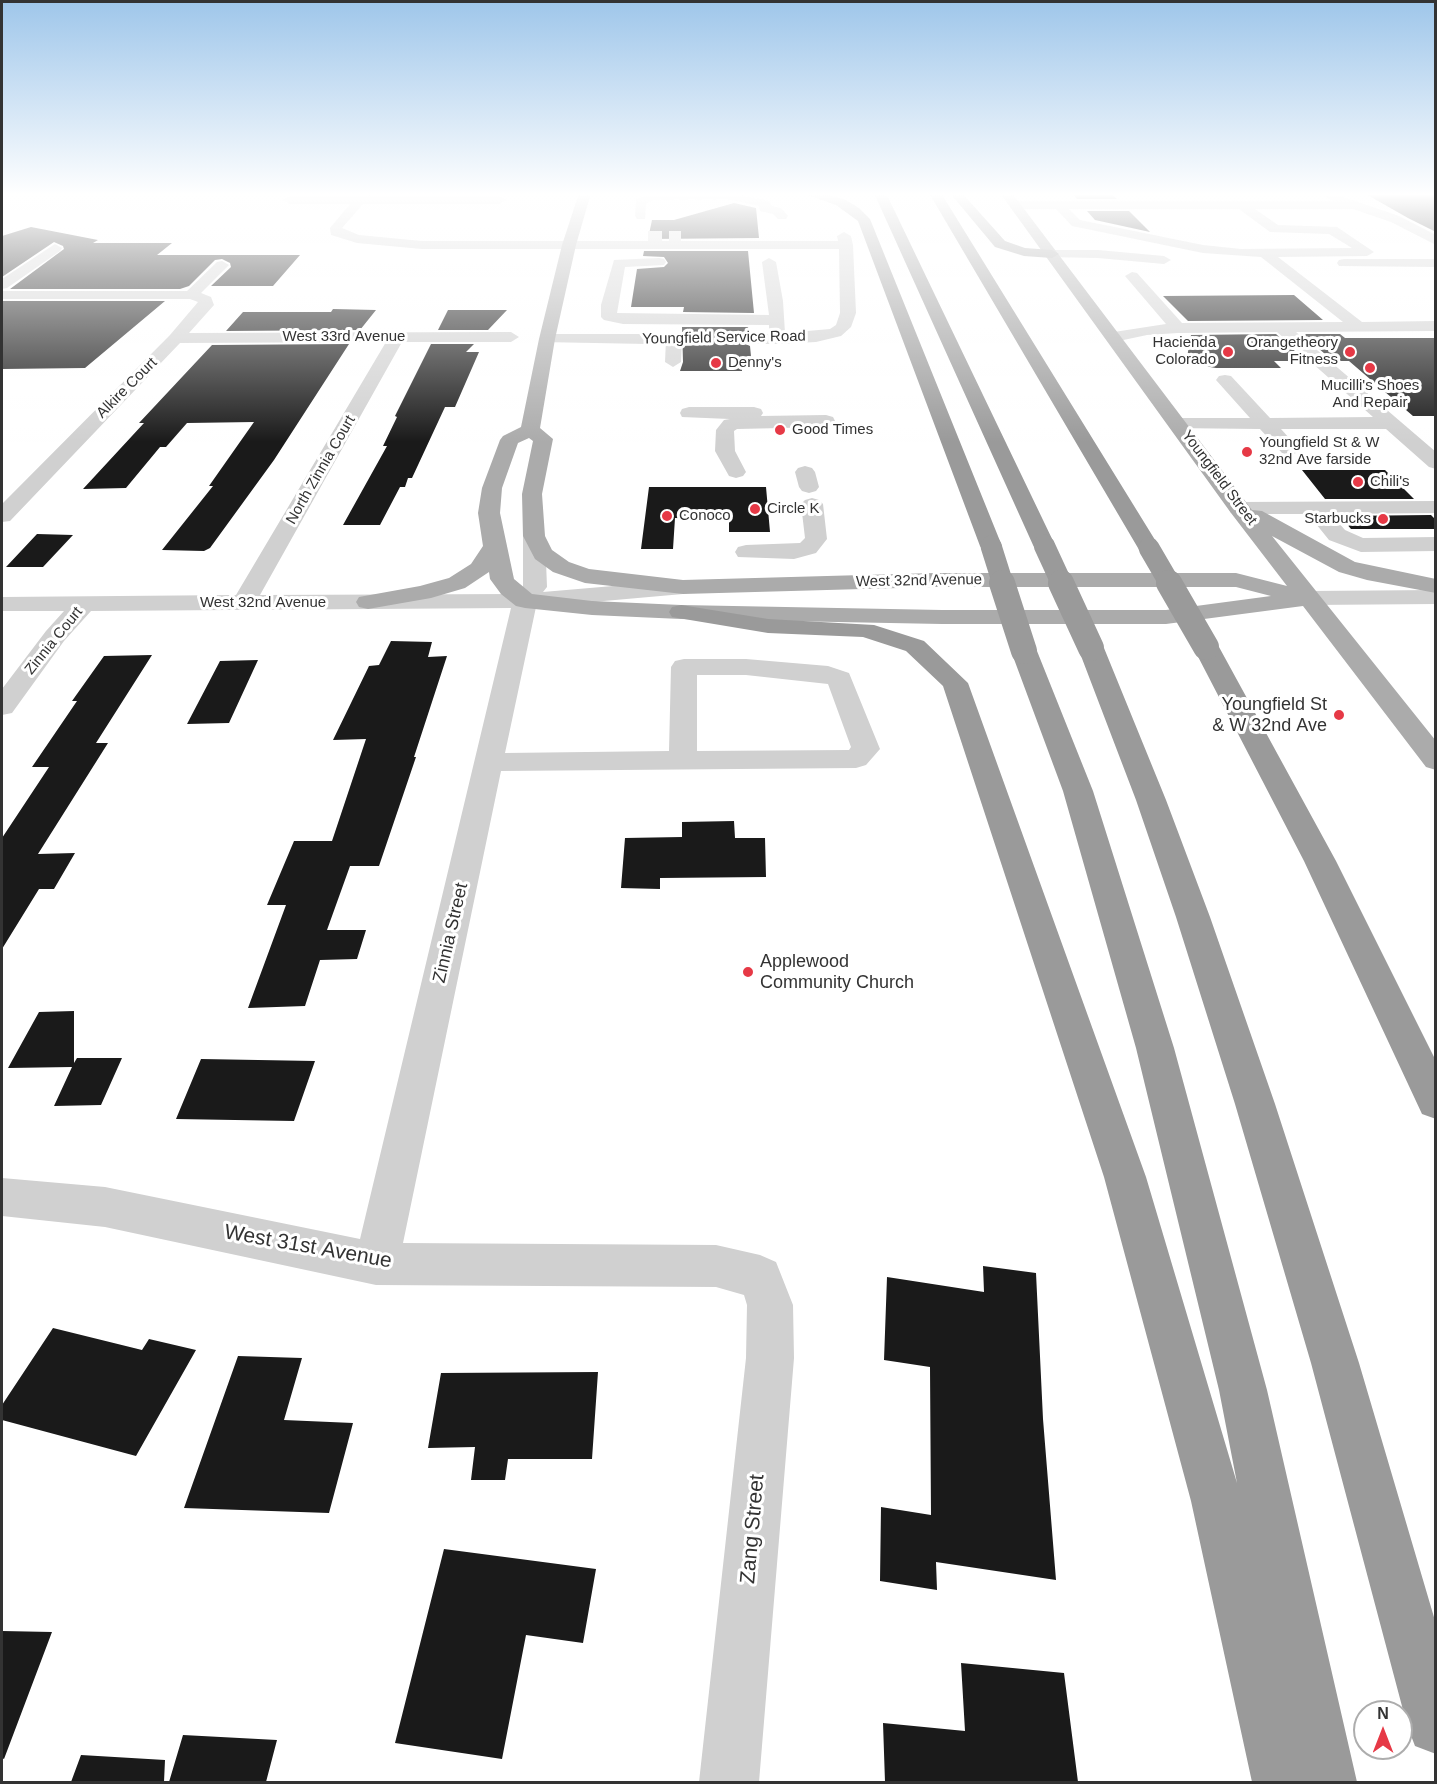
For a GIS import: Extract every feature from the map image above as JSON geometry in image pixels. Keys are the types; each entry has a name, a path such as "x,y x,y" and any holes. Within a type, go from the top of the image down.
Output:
{"highway":[{"path":"886,276 991,546 1024,651 1078,791 1155,1048 1244,1390 1327,1782"},
{"path":"919,276 1091,648 1182,885 1256,1104 1335,1363 1436,1725"},
{"path":"985,276 1206,647 1320,861 1436,1102"},
{"path":"682,600 768,626 865,630 915,646 955,683 1125,1177 1217,1501 1282,1782"}],"main road":[{"path":"530,430 562,276"},
{"name":"Youngfield Street","path":"1069,276 1239,508 1436,761"},
{"path":"530,430 543,439 532,494 534,536 543,554 569,571 682,600"},
{"path":"525,602 509,589 502,579 489,513 492,489 510,440 530,430"},
{"path":"1239,508 1347,567 1375,575 1436,586"},
{"path":"368,602 423,593 457,583 479,569 494,546"},
{"name":"West 32nd Avenue","path":"525,602 591,608 935,580 1236,580 1311,598"},
{"name":"West 32nd Avenue","path":"682,600 942,617 1166,617 1311,598"}],"street":[{"path":"2,285 15,276"},
{"path":"2,295 191,295 211,276"},
{"path":"616,276 609,305 609,317 698,319 713,325 777,328 771,276"},
{"name":"Youngfield Service Road","path":"726,339 777,328 816,337 834,333 843,327 848,313 844,276"},
{"path":"1132,276 1178,328"},
{"path":"1295,276 1359,327"},
{"name":"Alkire Court","path":"2,516 206,305 206,300 191,295"},
{"path":"637,339 671,319"},
{"path":"1103,322 1178,328"},
{"path":"1114,337 1147,330 1178,328 1436,326"},
{"path":"1282,328 1436,463"},
{"name":"North Zinnia Court","path":"244,603 397,337"},
{"name":"West 33rd Avenue","path":"176,338 511,337"},
{"name":"Youngfield Service Road","path":"547,339 695,339"},
{"path":"673,362 674,339"},
{"path":"1225,380 1289,449"},
{"path":"688,413 827,423"},
{"path":"743,422 827,423 746,441 742,460 736,472 725,451 725,430 731,424 743,422"},
{"path":"1178,424 1390,423"},
{"path":"746,552 794,552 808,548 816,539 809,488"},
{"path":"1239,508 1436,507"},
{"path":"1314,508 1337,534 1346,540 1361,544 1381,545 1436,544"},
{"name":"Zinnia Street","path":"376,1264 525,602 535,587 534,536"},
{"name":"West 32nd Avenue","path":"1311,598 1436,597"},
{"name":"West 32nd Avenue","path":"2,604 525,602"},
{"name":"Zinnia Court","path":"2,707 55,636 85,603"},
{"path":"489,762 856,759 866,749 840,679 828,674 746,667 684,667 682,760"},
{"name":"West 31st Avenue","path":"2,1197 105,1207 376,1264 716,1266 760,1277"},
{"name":"Zang Street","path":"729,1782 770,1358 770,1305 760,1277"}],"building":[{"path":"27,276 199,276 189,286 180,289 10,289"},
{"path":"221,276 281,276 273,286 211,286"},
{"path":"636,276 750,276 754,313 683,312 684,307 631,307"},
{"path":"1294,295 1323,320 1188,321 1163,296"},
{"path":"2,301 165,301 85,368 2,369"},
{"path":"333,309 376,310 360,330 226,331 243,312 331,312"},
{"path":"448,310 507,310 488,330 438,330"},
{"path":"682,327 748,327 749,332 737,340 750,346 752,367 742,367 742,371 680,371 683,362"},
{"path":"1276,334 1306,361 1274,361 1281,368 1216,368 1186,363 1191,335"},
{"path":"1302,334 1340,334 1345,338 1436,338 1436,416 1413,416 1349,361 1333,361"},
{"path":"349,344 274,460 210,548 204,551 162,550 213,486 209,486 254,422 187,423 166,447 160,447 126,488 83,489 144,423 139,423 212,345"},
{"path":"431,344 474,344 466,352 479,352 455,407 445,407 412,478 408,478 405,487 400,487 380,525 343,525 387,446 383,446 397,417 395,416"},
{"path":"1302,470 1385,470 1414,499 1325,499"},
{"path":"649,487 766,487 770,532 729,532 729,520 675,518 673,549 641,549"},
{"name":"Starbucks","path":"1431,515 1436,520 1436,529 1351,529 1340,516"},
{"path":"37,534 73,535 43,567 6,567"},
{"path":"391,641 432,642 428,657 447,656 379,866 350,866 327,930 366,930 357,959 320,960 305,1006 248,1008 286,905 267,905 294,841 332,841 366,739 333,740 369,666 379,665"},
{"path":"152,655 96,743 108,743 38,854 75,853 54,889 39,889 2,949 2,838 49,767 32,767 77,701 72,701 104,656"},
{"path":"258,660 229,723 187,724 220,661"},
{"path":"734,821 735,838 765,838 766,877 660,878 660,889 621,888 625,838 682,837 682,822"},
{"path":"74,1011 74,1063 77,1058 122,1058 101,1105 54,1106 72,1067 8,1068 39,1012"},
{"path":"201,1059 315,1061 294,1121 176,1119"},
{"path":"983,1266 1036,1273 1043,1419 1056,1580 936,1562 937,1590 880,1581 881,1507 931,1515 930,1367 884,1360 887,1277 984,1292"},
{"path":"53,1328 142,1350 149,1339 196,1350 136,1456 2,1420 2,1405"},
{"path":"238,1356 302,1358 284,1420 353,1423 329,1513 184,1508"},
{"path":"598,1372 592,1459 508,1459 505,1480 471,1480 475,1447 428,1448 441,1373"},
{"path":"444,1549 596,1569 583,1643 526,1635 502,1759 395,1743"},
{"path":"2,1631 52,1632 4,1759 2,1758"},
{"path":"961,1663 1064,1673 1078,1782 885,1782 883,1723 965,1731"},
{"path":"183,1735 277,1740 266,1782 169,1782"},
{"path":"81,1755 165,1760 164,1782 71,1782"}],"place":[{"name":"Hacienda Colorado","path":"1228,352"},
{"name":"Orangetheory Fitness","path":"1350,352"},
{"name":"Denny's","path":"716,363"},
{"name":"Mucilli's Shoes And Repair","path":"1370,368"},
{"name":"Good Times","path":"780,430"},
{"name":"Youngfield St & W 32nd Ave farside","path":"1247,452"},
{"name":"Chili's","path":"1358,482"},
{"name":"Circle K","path":"755,509"},
{"name":"Conoco","path":"667,516"},
{"name":"Starbucks","path":"1383,519"},
{"name":"Youngfield St & W 32nd Ave","path":"1339,715"},
{"name":"Applewood Community Church","path":"748,972"}]}
